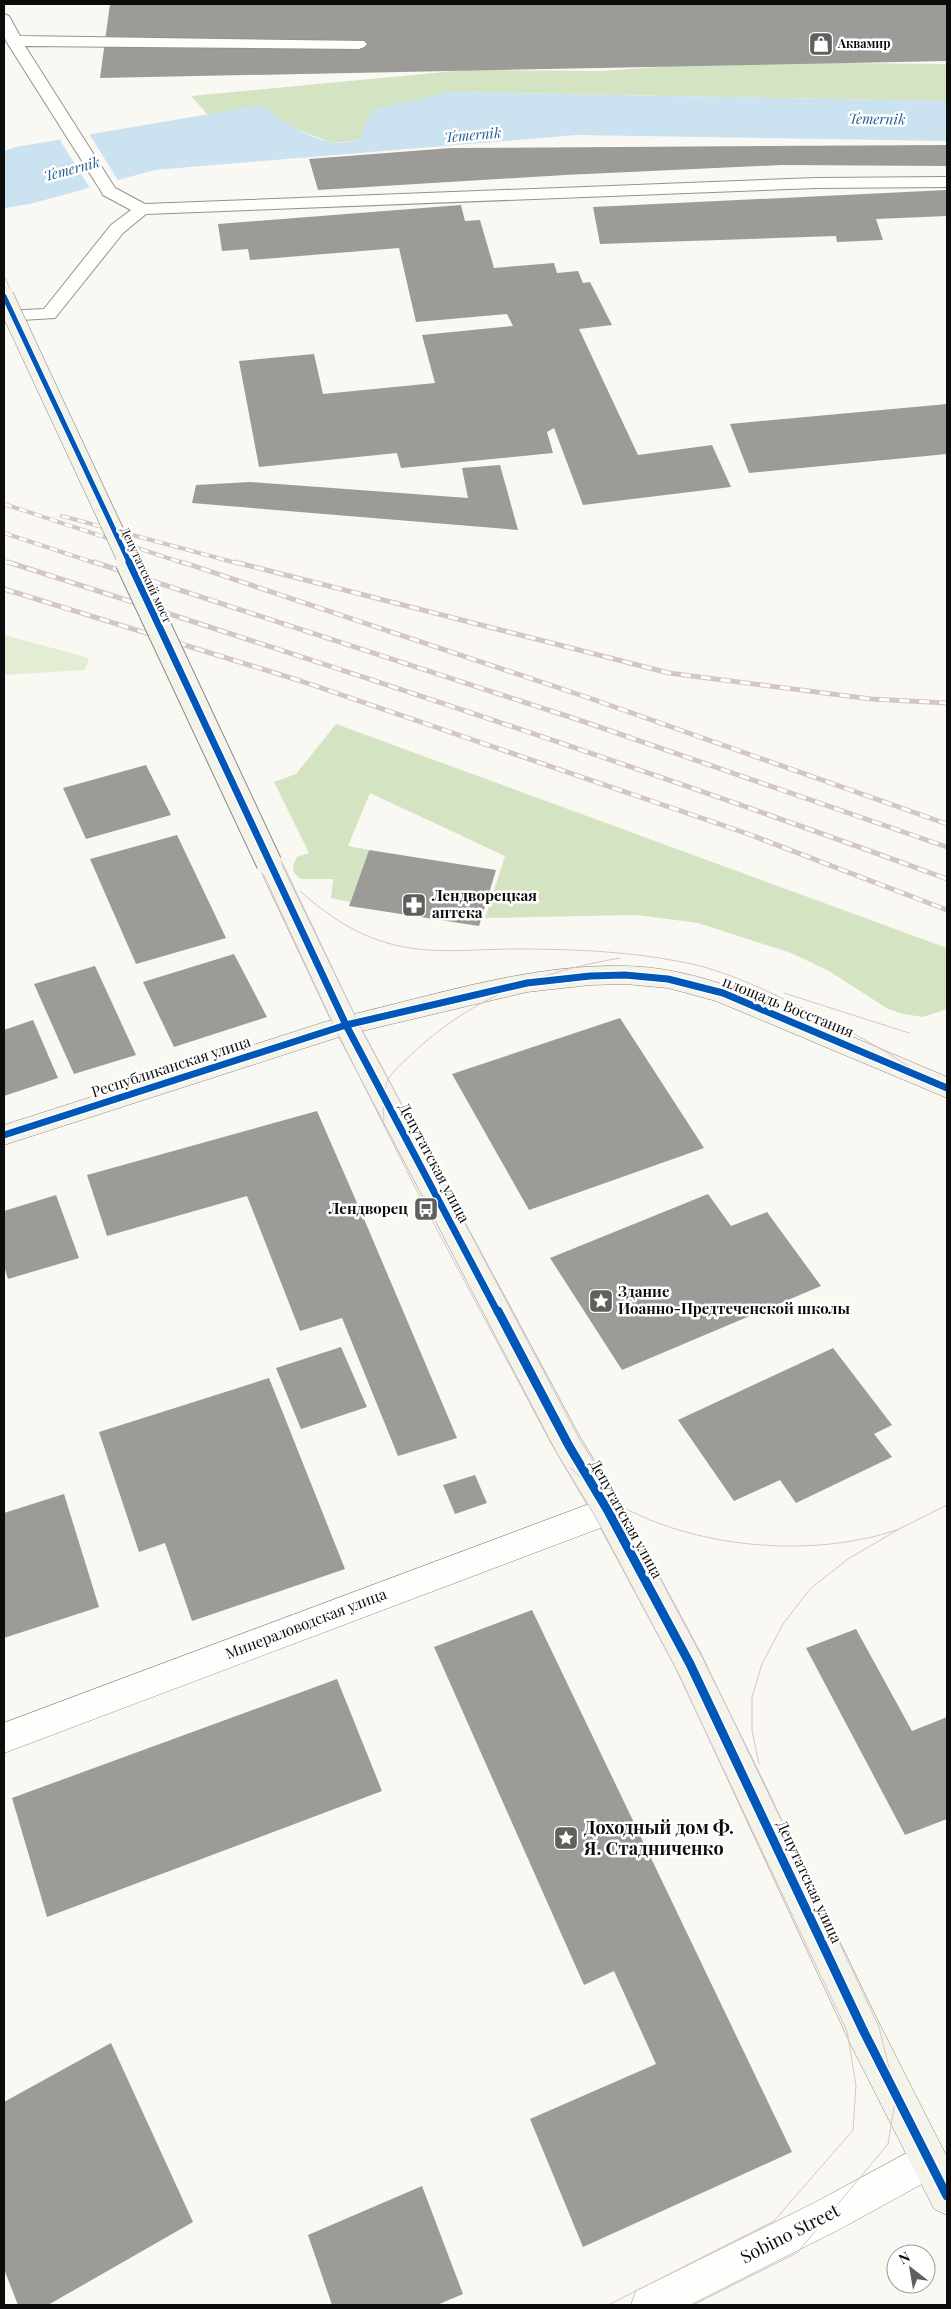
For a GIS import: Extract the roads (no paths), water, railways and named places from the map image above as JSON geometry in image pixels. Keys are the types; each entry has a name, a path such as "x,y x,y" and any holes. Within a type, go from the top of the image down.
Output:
{"street":[{"name":"Депутатский мост","path":"4,296 269,863"},
{"name":"Депутатская улица","path":"269,863 346,1025 569,1446 608,1511 690,1664 864,2032 947,2196"},
{"name":"площадь Восстания","path":"346,1025 527,983 625,975 668,979 723,993 947,1088"},
{"name":"Республиканская улица","path":"4,1135 346,1025"},
{"name":"Минераловодская улица","path":"4,1738 608,1511"},
{"name":"Sobino Street","path":"650,2305 819,2220 929,2160"}],"lane":[{"path":"4,19 14,41 109,191 142,209 816,183 947,182"},
{"path":"14,41 359,44"},
{"path":"4,316 49,314 117,229 142,209"}],"water":[{"name":"Temernik","path":"449,92 947,101 947,141 576,135 155,170 30,204 4,208 4,151 16,147 262,105 277,117 313,137 338,143 359,140 372,110"}],"tram line":[{"path":"4,276 358,1022 388,1079"},
{"path":"4,317 335,1028 426,1209 552,1445 595,1516 676,1669 847,2031 856,2085 853,2130 774,2221 608,2305"},
{"path":"300,891 331,916 354,930 378,940 406,947 453,951 500,949 596,951 657,958 708,968 766,991 854,1034 911,1068 947,1094"},
{"path":"388,1079 400,1065 437,1032 485,1001 510,989 564,970 620,958"},
{"path":"784,993 909,1033"},
{"path":"384,1120 383,1106 388,1079"},
{"path":"388,1079 580,1440 621,1505"},
{"path":"571,1468 602,1494 621,1505"},
{"path":"621,1505 639,1515 681,1531 726,1541 772,1546 817,1545 860,1540 899,1529"},
{"path":"621,1505 703,1659 762,1778 879,2027 896,2096 888,2144 797,2253 693,2305"},
{"path":"899,1529 947,1505"},
{"path":"759,1764 752,1730 752,1697 762,1664 783,1624 810,1589 848,1559 899,1529"}],"railway":[{"path":"4,504 186,564"},
{"path":"62,516 240,564"},
{"path":"4,533 98,564"},
{"path":"4,561 12,564"},
{"path":"8,562 597,755 947,879"},
{"path":"94,562 582,721 947,847"},
{"path":"182,562 595,700 947,824"},
{"path":"235,562 669,673 871,699 947,703"},
{"path":"4,589 301,681 751,835 947,910"}],"place":[{"name":"Аквамир","path":"821,44"},
{"name":"Лендворецкая аптека","path":"414,905"},
{"name":"Лендворец","path":"426,1209"},
{"name":"Здание Иоанно-Предтеченской школы","path":"601,1301"},
{"name":"Доходный дом Ф. Я. Стадниченко","path":"566,1838"}]}
